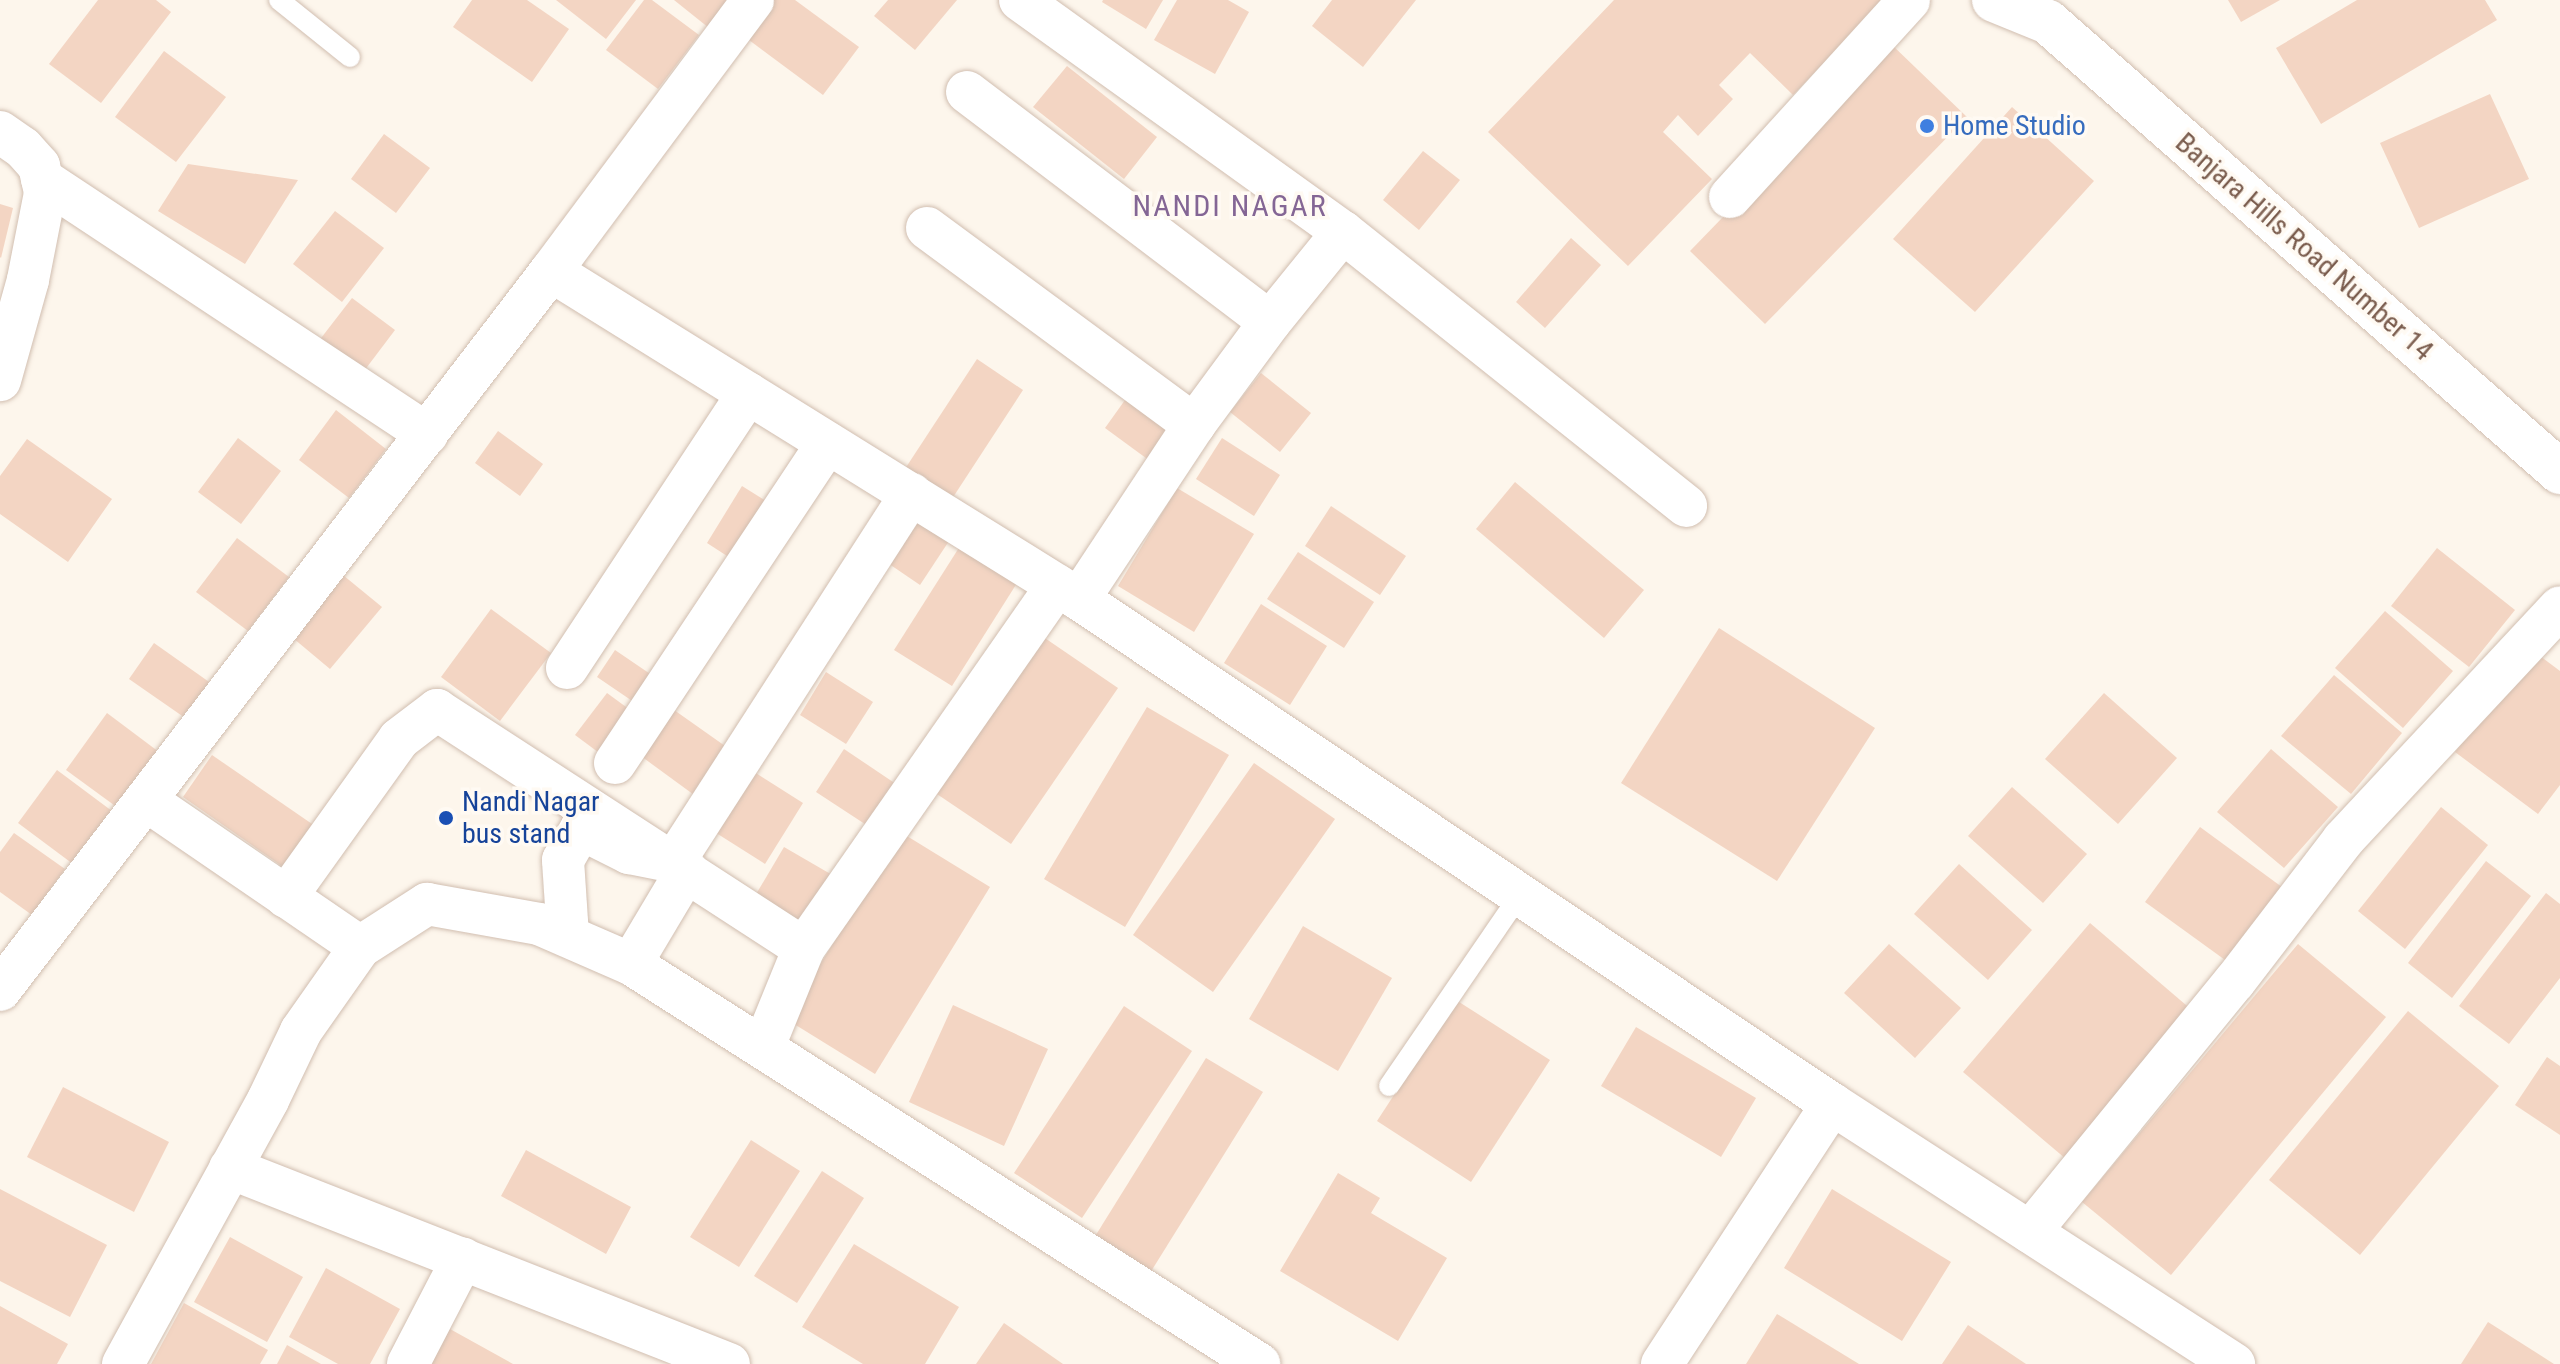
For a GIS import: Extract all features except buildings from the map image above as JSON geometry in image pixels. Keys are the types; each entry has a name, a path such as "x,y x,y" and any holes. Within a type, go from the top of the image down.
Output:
{"street":[{"path":"0,990 551,271 753,0"},
{"path":"1020,0 1343,232 1686,506"},
{"path":"1730,197 1909,0"},
{"name":"Banjara Hills Road Number 14","path":"1994,0 2044,11 2560,472"},
{"path":"967,92 1270,322"},
{"path":"0,132 23,148 39,166 45,193 28,280 0,380"},
{"path":"42,179 427,434"},
{"path":"927,228 1194,425"},
{"path":"764,1046 804,948 1270,322 1343,232"},
{"path":"551,271 1068,592 1832,1104 2234,1364"},
{"path":"567,668 748,393"},
{"path":"615,763 828,443"},
{"path":"631,964 680,866 911,494"},
{"path":"2030,1232 2235,981 2343,840 2560,607"},
{"path":"286,897 399,739 437,710 804,948"},
{"path":"147,801 360,947"},
{"path":"568,936 563,860 581,829 629,853 680,866"},
{"path":"123,1364 268,1100 301,1031 360,947 427,904 539,924 631,964 1259,1364"},
{"path":"1662,1364 1832,1104"},
{"path":"230,1168 722,1363"},
{"path":"408,1364 463,1258"}],"lane":[{"path":"279,0 350,57"},
{"path":"1389,1086 1520,895"}],"place":[{"name":"Home Studio","path":"1927,126"},
{"name":"Nandi Nagar bus stand","path":"446,818"}],"district":[{"name":"NANDI NAGAR","path":"1230,206"}]}
